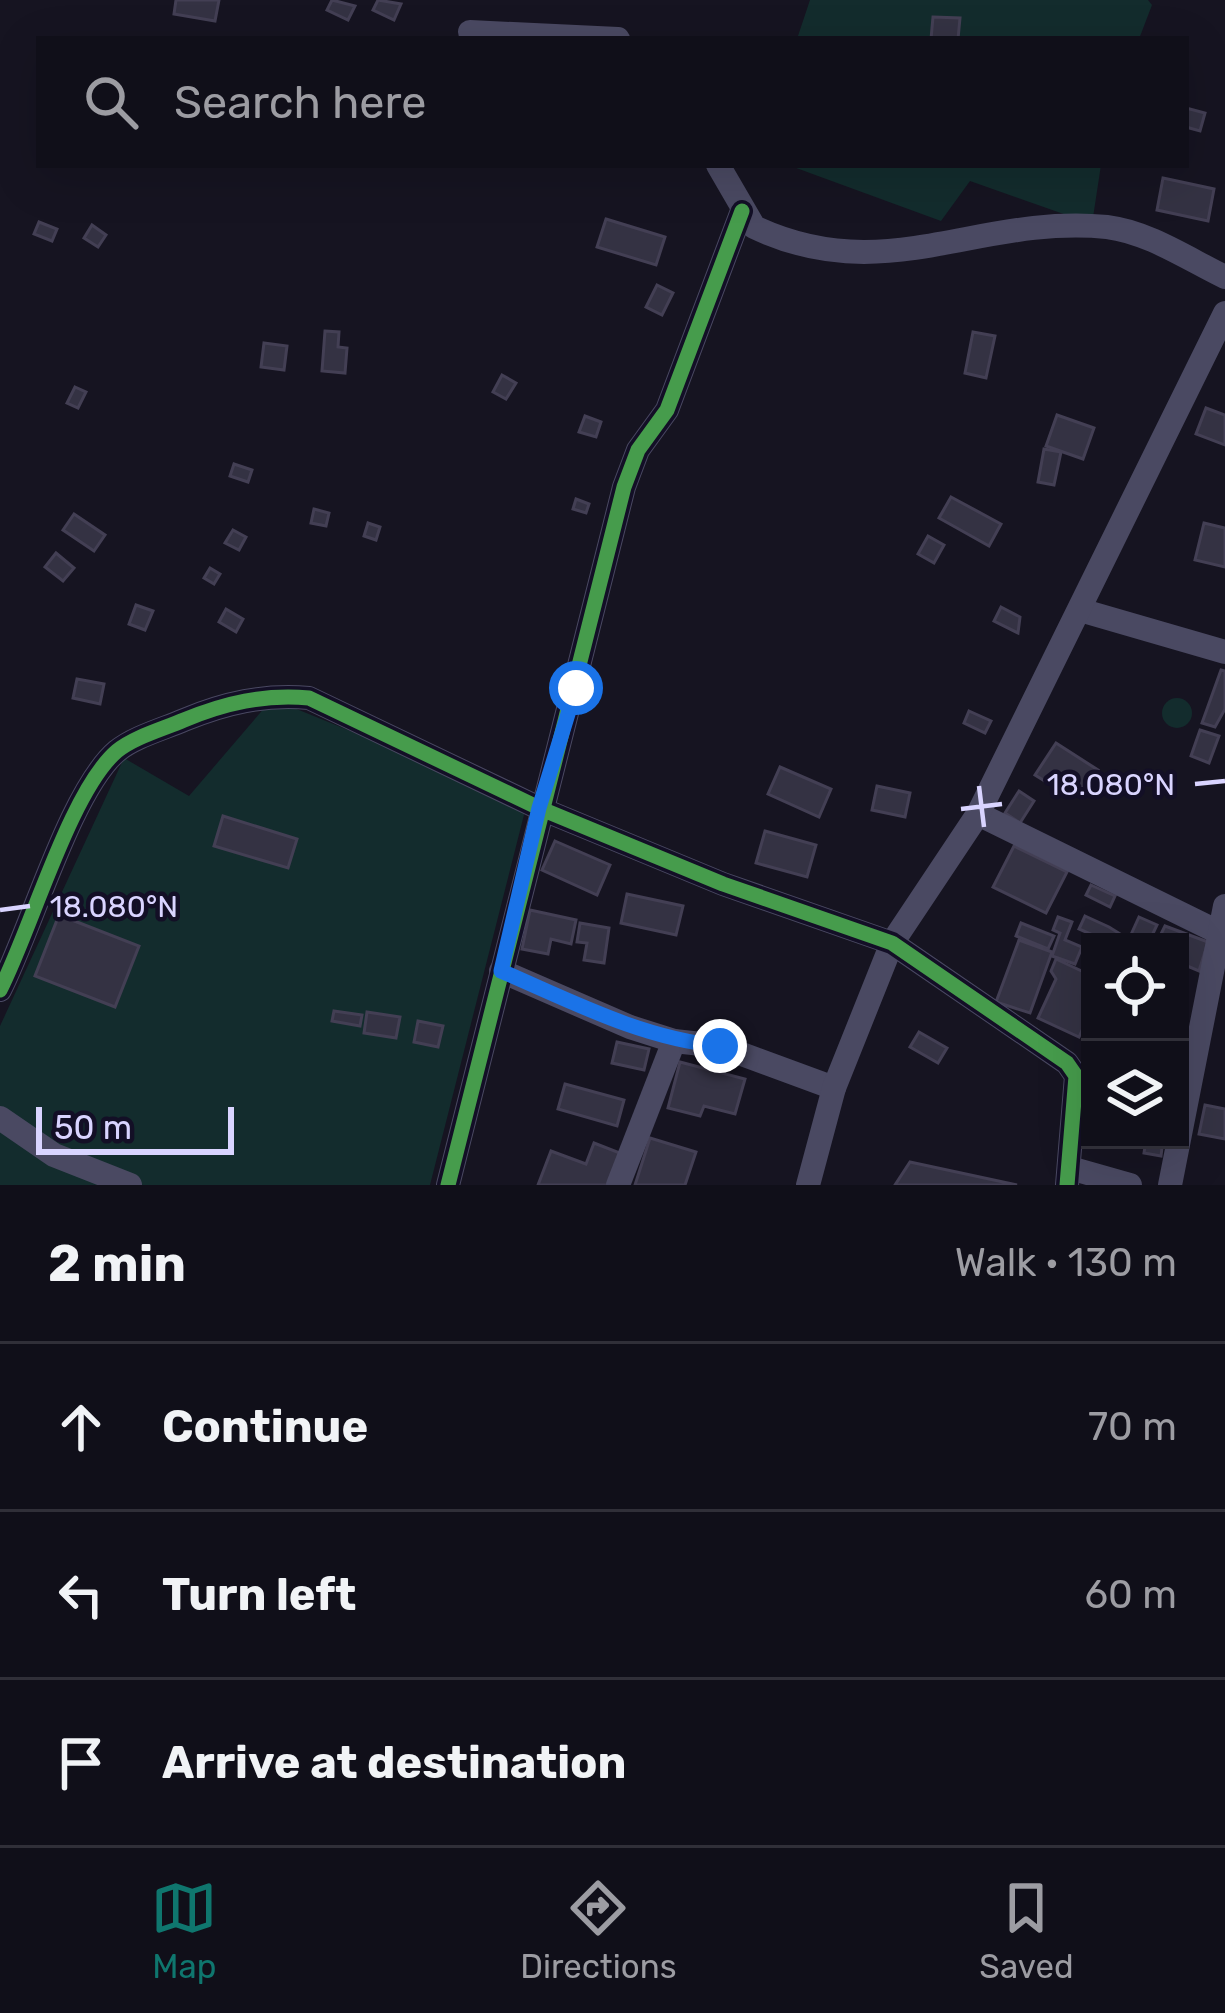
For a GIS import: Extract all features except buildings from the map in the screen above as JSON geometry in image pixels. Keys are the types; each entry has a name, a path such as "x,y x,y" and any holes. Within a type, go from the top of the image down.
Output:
{"street":[{"path":"470,32 555,36"},
{"path":"720,168 742,211 768,233 836,255 874,255 1042,229 1111,228 1135,233 1225,277"},
{"path":"448,1185 539,808 558,757 624,488 638,450 667,410 742,211"},
{"path":"808,1185 834,1088 892,943 978,814 1225,314"},
{"path":"1080,610 1225,652"},
{"path":"0,990 102,768 119,748 214,708 276,695 309,698 539,808 723,884 892,943 1066,1064 1076,1076 1068,1177 1130,1185"},
{"path":"978,814 1220,933"},
{"path":"1170,1185 1225,906"},
{"path":"501,971 674,1041 720,1046 834,1088"},
{"path":"618,1185 674,1041"},
{"path":"0,1118 54,1154 130,1185"}],"green space":[{"path":"810,0 1148,0 1152,5 1140,36 798,36"},
{"path":"796,168 1101,168 1092,224 970,181 941,221"},
{"path":"1177,698 1188,702 1192,713 1188,724 1177,728 1166,724 1162,713 1166,702"},
{"path":"272,699 527,803 430,1185 0,1185 0,1026 124,758 189,796"}],"cycle path":[{"path":"448,1185 624,487 638,450 667,410 742,211"},
{"path":"0,990 83,797 117,751 149,734 230,705 276,697 309,698 539,808 723,884 892,943 1067,1063 1076,1076 1067,1185"}],"route":[{"path":"576,688 539,808 501,971 630,1028 674,1041 720,1046"}]}
